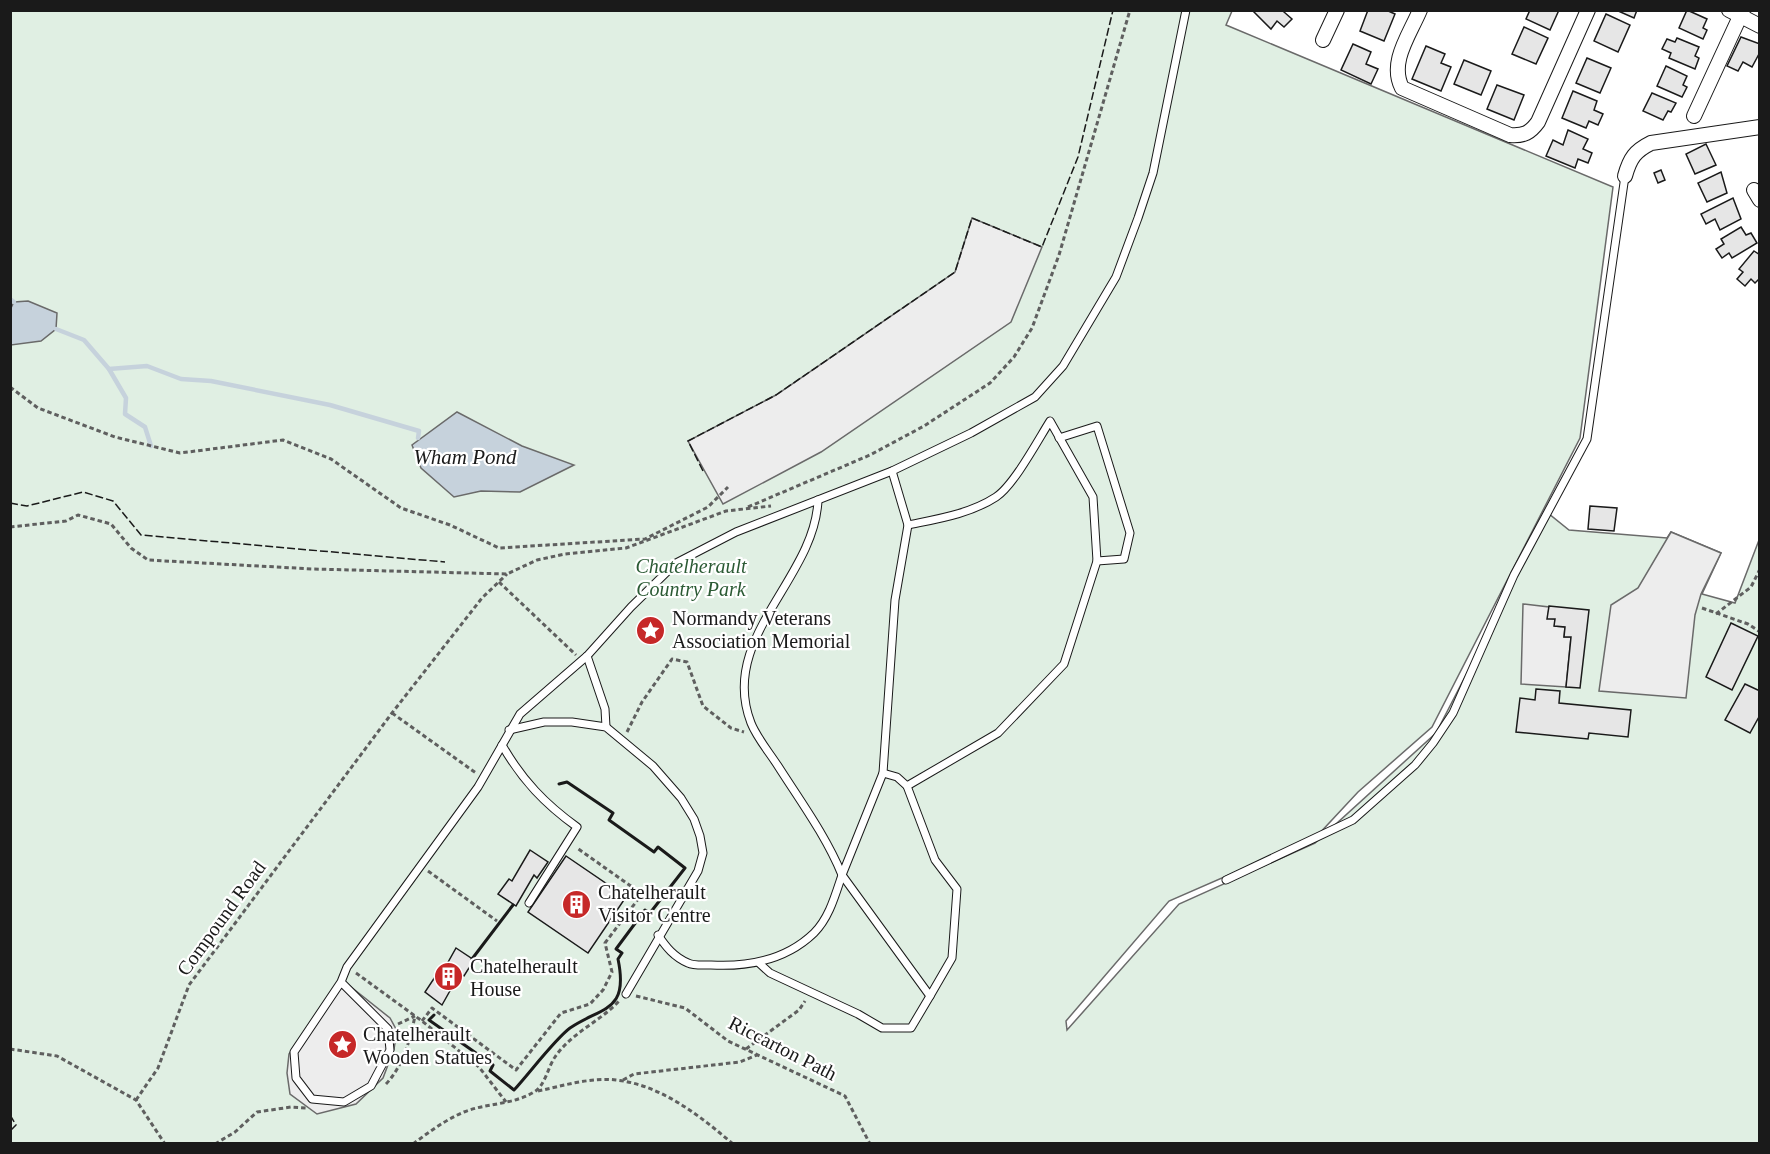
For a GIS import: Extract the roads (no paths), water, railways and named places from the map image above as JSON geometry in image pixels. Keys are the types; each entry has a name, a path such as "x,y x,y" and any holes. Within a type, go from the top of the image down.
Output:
{"street":[{"path":"1323,40 1337,10"},
{"path":"1420,10 1396,65 1396,76 1402,88 1510,135 1521,136 1532,131 1538,122 1588,10"},
{"path":"1694,116 1737,12 1760,26"},
{"path":"1625,176 1629,160 1638,149 1651,143 1760,127"}],"lane":[{"path":"341,982 388,1029 390,1050 371,1086 344,1102 312,1099 296,1078 294,1052 341,982 347,967 478,787 520,714 587,656 631,607 676,563 736,532 892,471 971,433 1035,397 1063,366 1116,277 1153,172 1186,10"},
{"path":"1226,880 1353,820 1415,765 1453,713 1514,575 1587,439 1625,176"},
{"path":"907,786 998,733 1064,664 1097,561 1093,497 1050,421 1022,466 998,497 958,514 908,525"},
{"path":"1059,438 1097,426 1130,533 1124,559 1097,561"},
{"path":"658,935 669,952 690,964 730,966 759,963 787,951 814,933 830,911 883,773 895,600 908,525 892,471"},
{"path":"818,500 817,517 810,538 759,628 746,668 745,697 752,724 831,847 842,876 930,996"},
{"path":"587,656 605,709 606,728"},
{"path":"509,730 544,722 572,722 606,728 666,779 694,819 703,853 698,871 658,935 626,994"},
{"path":"502,745 518,772 548,806 577,827 529,903"},
{"path":"759,963 770,973 858,1014 882,1028 911,1028 951,958 957,889 935,860 907,786 897,777 883,773"}],"water":[{"path":"28,301 57,313 56,329 41,341 11,345 11,308 14,302"},
{"name":"Wham Pond","path":"457,412 522,446 574,465 520,492 481,491 454,497 421,468 412,445"}],"waterway":[{"path":"10,299 14,302"},
{"path":"56,329 84,340 109,369 147,366 181,379 211,381 330,405 419,431 418,438"},
{"path":"109,369 126,398 125,414 145,427 151,446"}],"place":[{"name":"Normandy Veterans Association Memorial","path":"651,630"},
{"name":"Chatelherault Visitor Centre","path":"577,904"},
{"name":"Chatelherault House","path":"449,977"},
{"name":"Chatelherault Wooden Statues","path":"342,1045"}],"park label":[{"name":"Chatelherault Country Park","path":"691,578"}]}
